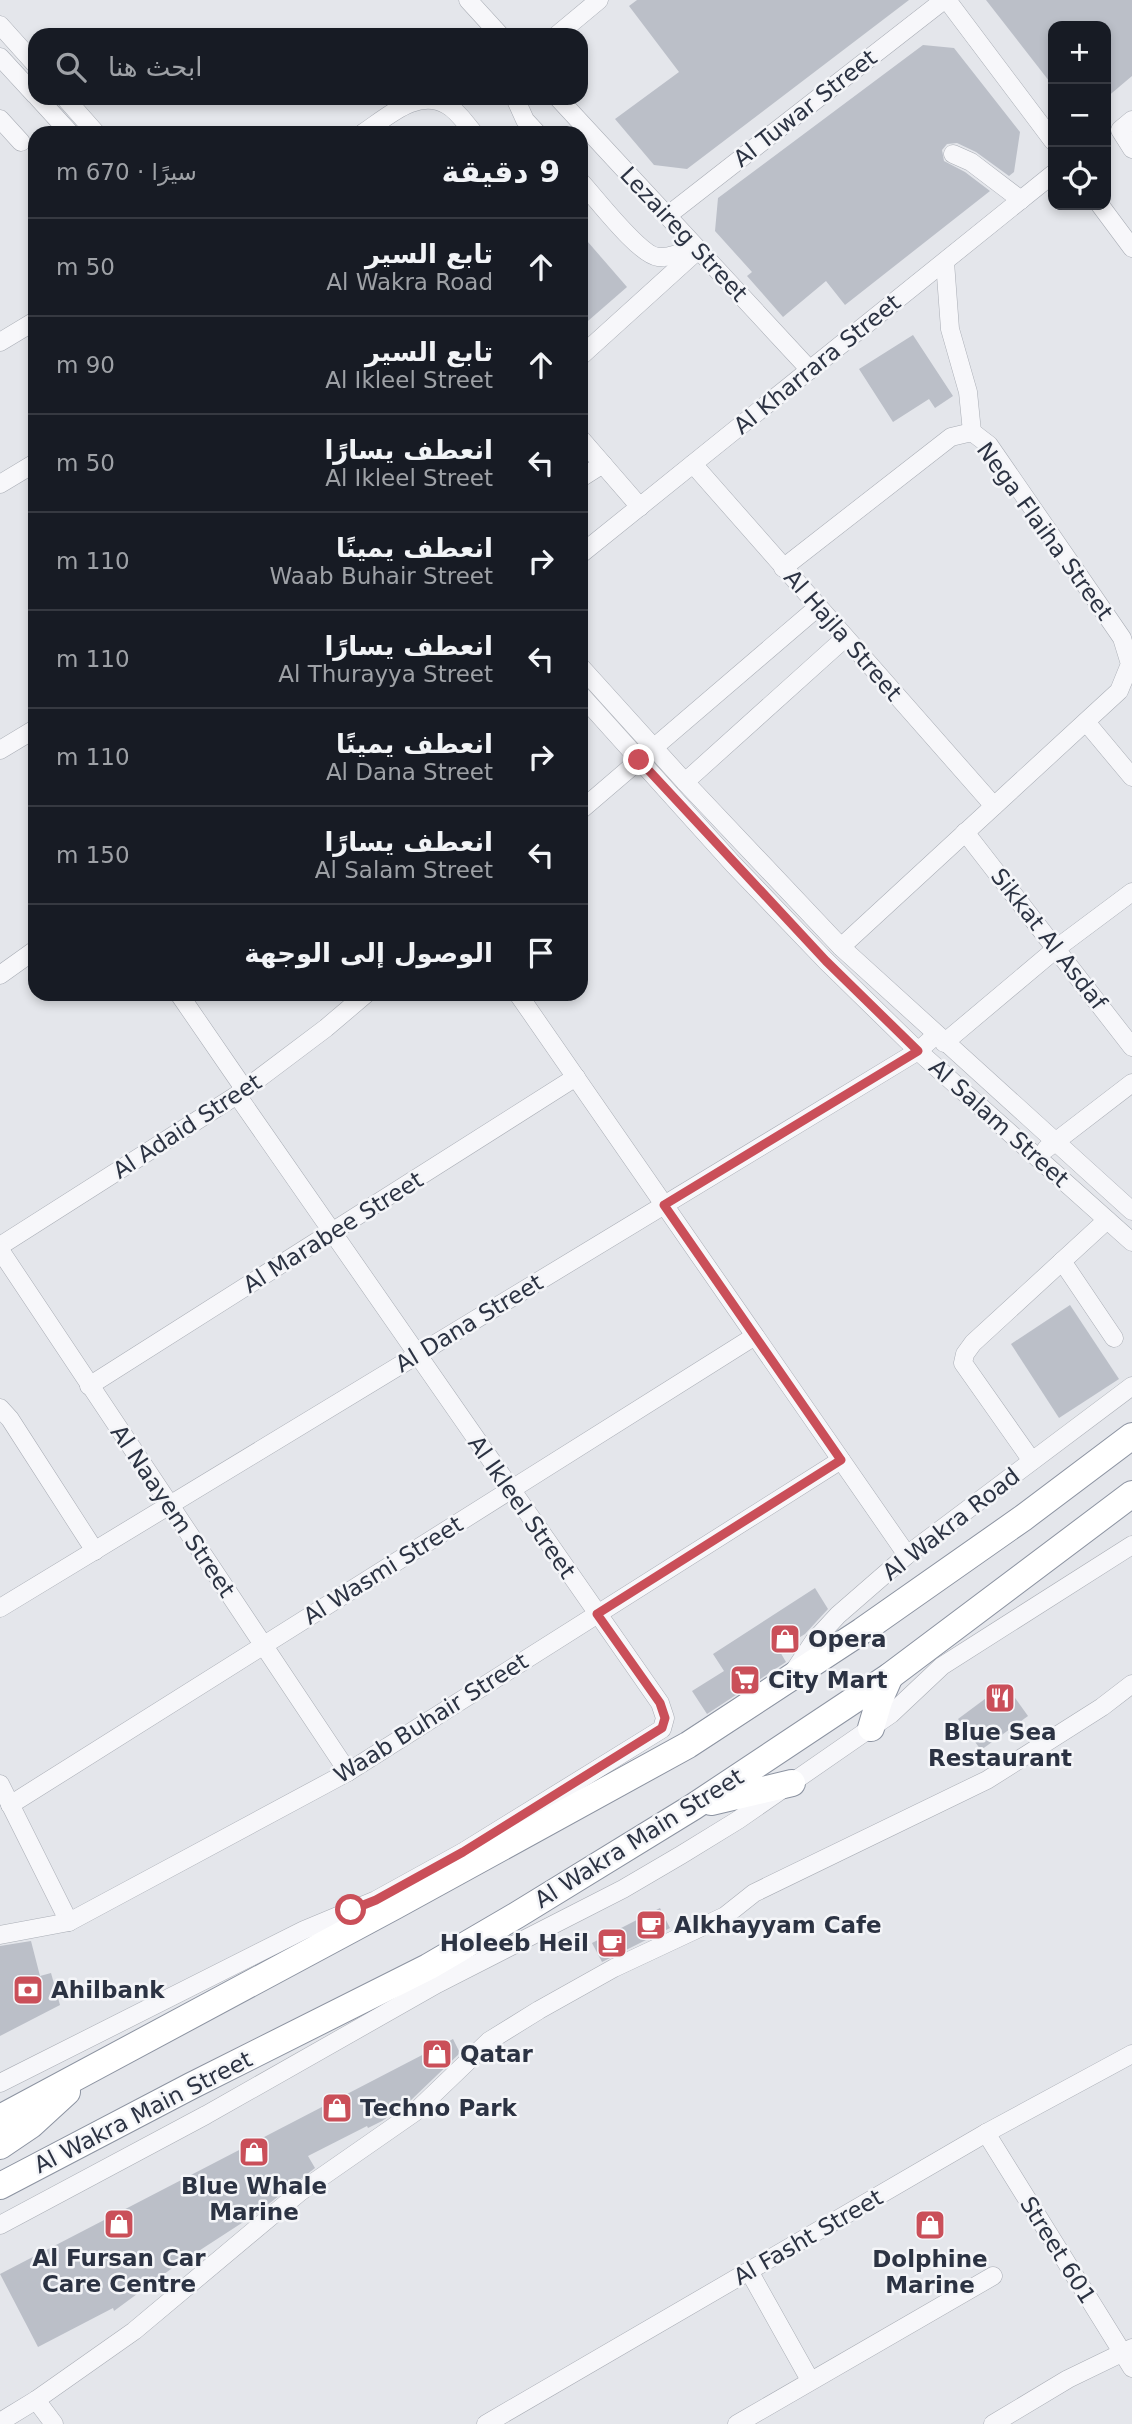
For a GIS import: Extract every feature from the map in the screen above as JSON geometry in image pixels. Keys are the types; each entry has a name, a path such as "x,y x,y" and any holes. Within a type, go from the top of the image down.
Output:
{"highway":[{"path":"0,2118 396,1906 688,1745 789,1681 1076,1480 1132,1436"},
{"name":"Al Wakra Main Street","path":"0,2186 428,1967 693,1807 890,1676 1128,1498"},
{"path":"871,1728 890,1676"},
{"path":"693,1807 792,1783"},
{"path":"567,1789 601,1792"},
{"path":"0,2146 31,2125 90,2068"}],"street":[{"path":"468,0 494,28"},
{"path":"565,28 599,0"},
{"path":"946,0 1048,134"},
{"name":"Al Tuwar Street","path":"667,216 946,0"},
{"path":"0,25 28,56"},
{"path":"0,57 28,88"},
{"path":"44,105 63,126"},
{"path":"71,105 90,126"},
{"path":"374,126 407,105"},
{"path":"447,105 467,126"},
{"path":"518,105 530,126"},
{"name":"Lezaireg Street","path":"564,105 584,126"},
{"path":"0,120 21,142"},
{"path":"1132,120 1120,130 1132,149"},
{"name":"Lezaireg Street","path":"588,130 810,370"},
{"path":"953,155 971,162 1021,200"},
{"name":"Al Kharrara Street","path":"588,549 1048,178"},
{"path":"588,190 644,251 651,255 666,257 697,248"},
{"path":"1104,210 1132,248"},
{"path":"588,349 697,248"},
{"path":"945,262 950,329 968,392 972,432"},
{"path":"0,342 28,324"},
{"name":"Nega Flaiha Street","path":"783,568 951,437 972,432 989,445 1122,638 1130,664 1119,691 841,947"},
{"path":"588,447 640,507"},
{"path":"588,474 603,464"},
{"name":"Al Hajla Street","path":"693,464 994,806"},
{"path":"0,484 28,467"},
{"path":"588,804 818,607"},
{"path":"685,782 845,638"},
{"name":"Al Salam Street","path":"588,675 841,947 1132,1211"},
{"name":"Al Salam Street","path":"588,703 826,961 918,1051 1132,1242"},
{"path":"1086,722 1132,778"},
{"path":"0,750 28,733"},
{"name":"Sikkat Al Asdaf","path":"965,832 1132,1047"},
{"name":"Al Dana Street","path":"0,1608 940,1039 1132,892"},
{"path":"0,975 28,955"},
{"name":"Al Ikleel Street","path":"0,2083 304,1930 376,1900 463,1852 567,1789 662,1728 665,1718 660,1703 332,1232 183,1001"},
{"name":"Al Adaid Street","path":"0,1248 241,1093 358,1001"},
{"path":"523,1001 907,1555"},
{"name":"Al Marabee Street","path":"89,1386 576,1077"},
{"path":"1037,1155 1132,1083"},
{"path":"1032,1461 963,1363 965,1354 973,1343 1107,1220"},
{"name":"Al Naayem Street","path":"0,1248 89,1386 348,1772"},
{"path":"1062,1261 1114,1338"},
{"name":"Al Wasmi Street","path":"10,1805 755,1335"},
{"name":"Al Wakra Road","path":"789,1681 814,1641 838,1615 907,1555 1132,1386"},
{"path":"0,1408 10,1419 95,1551"},
{"path":"1076,1480 1132,1421"},
{"name":"Waab Buhair Street","path":"0,1935 69,1922 348,1772 841,1460"},
{"name":"Al Wakra Main Street","path":"0,2225 206,2115 437,1984 623,1889 738,1820 891,1714 942,1666 1132,1545"},
{"path":"0,2422 134,2331 300,2192 415,2112 489,2041 614,1968 725,1916 754,1893 987,1780 1132,1685"},
{"path":"0,1784 69,1922"},
{"name":"Al Fasht Street","path":"486,2424 986,2133 1132,2054"},
{"name":"Street 601","path":"986,2133 1129,2356"},
{"path":"749,2271 810,2380"},
{"path":"737,2424 993,2276"},
{"path":"993,2424 1068,2379 1129,2356"},
{"path":"36,2400 54,2424"}],"building":[{"path":"637,0 909,0 687,169 654,165 615,119 679,72 629,6"},
{"path":"986,0 1132,0 1132,76 1111,94 1111,21 1048,21 1048,80"},
{"path":"923,45 954,48 1020,132 1014,172 1009,176 976,152 957,143 947,144 942,150 944,161 965,172 990,191 845,305 826,281 783,317 747,276 752,272 715,231 718,198"},
{"path":"588,242 627,287 588,321"},
{"path":"913,335 953,396 935,408 929,399 893,422 859,369"},
{"path":"1070,1305 1119,1379 1059,1418 1011,1344"},
{"path":"815,1588 828,1609 805,1634 779,1650 786,1662 707,1714 692,1691 724,1671 713,1654"},
{"path":"1005,1684 1028,1716 981,1750 958,1719"},
{"path":"660,1908 670,1928 602,1962 592,1943"},
{"name":"Ahilbank","path":"31,1941 40,1976 51,1973 60,2005 0,2036 0,1946"},
{"path":"453,2039 460,2053 408,2103 382,2121 308,2156 315,2168 257,2213 171,2269 114,2311 113,2308 38,2347 0,2274"}],"place":[{"name":"Opera","path":"785,1639"},
{"name":"City Mart","path":"745,1680"},
{"name":"Blue Sea Restaurant","path":"1000,1698"},
{"name":"Alkhayyam Cafe","path":"651,1925"},
{"name":"Holeeb Heil","path":"612,1943"},
{"name":"Ahilbank","path":"28,1990"},
{"name":"Qatar","path":"437,2054"},
{"name":"Techno Park","path":"337,2108"},
{"name":"Blue Whale Marine","path":"254,2152"},
{"name":"Al Fursan Car Care Centre","path":"119,2224"},
{"name":"Dolphine Marine","path":"930,2225"}],"route":[{"path":"351,1910 376,1900 463,1852 662,1728 665,1718 660,1703 597,1614 841,1460 664,1205 918,1051 826,961 639,760"}]}
